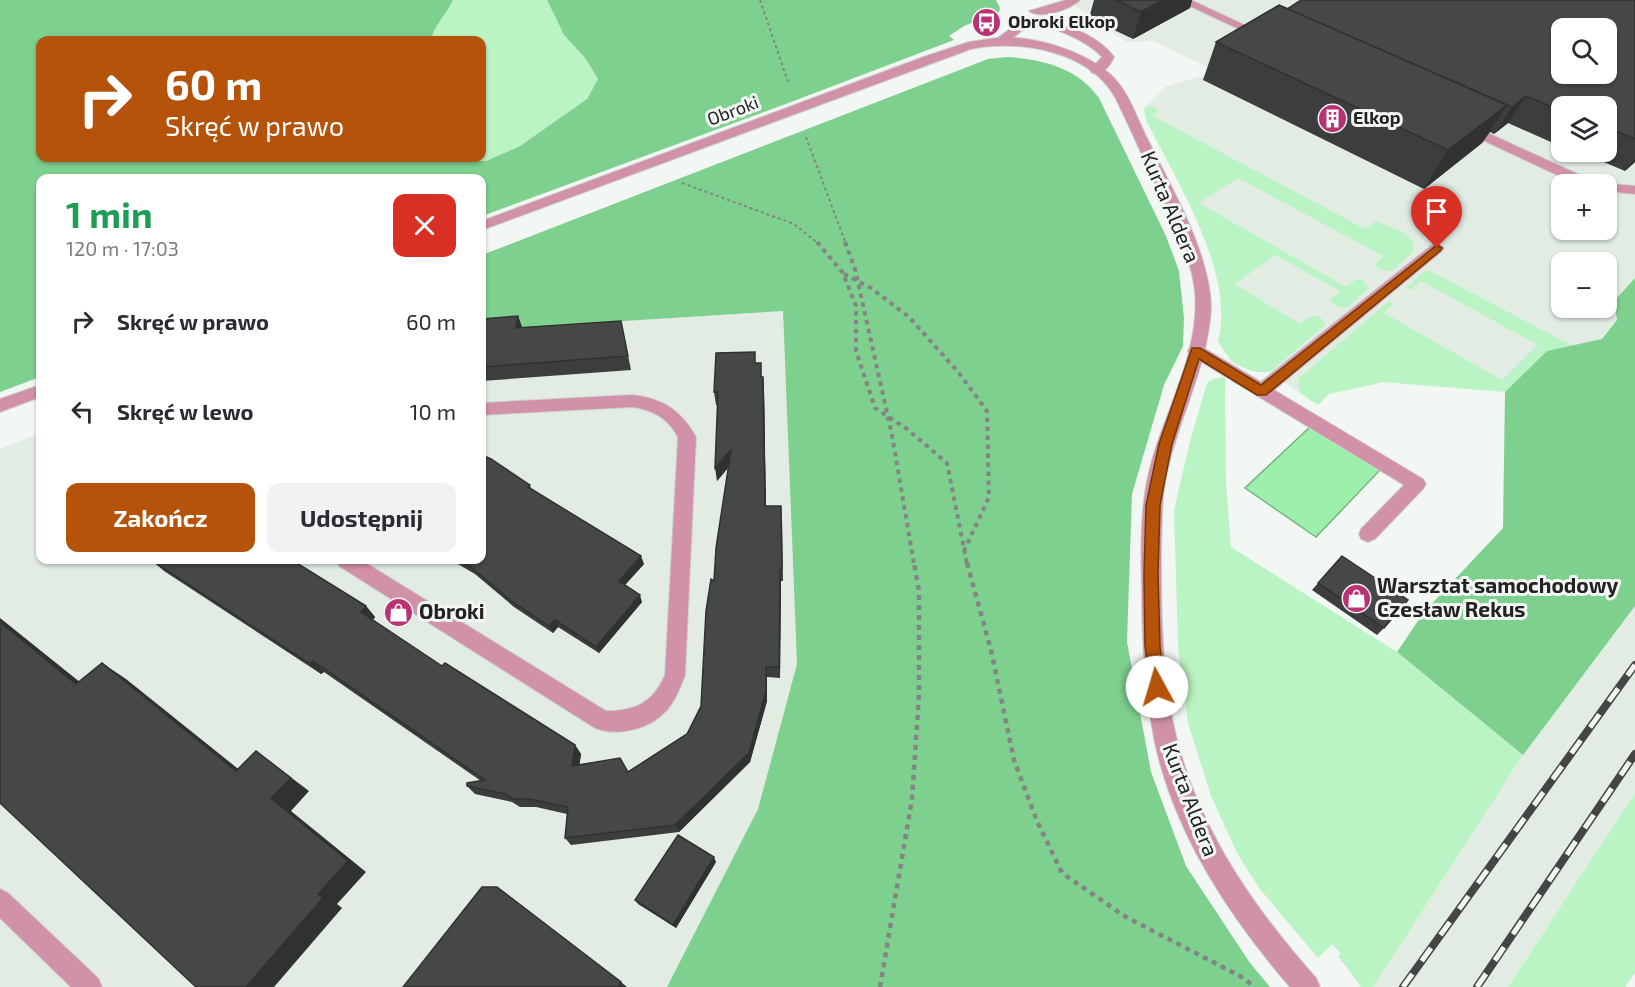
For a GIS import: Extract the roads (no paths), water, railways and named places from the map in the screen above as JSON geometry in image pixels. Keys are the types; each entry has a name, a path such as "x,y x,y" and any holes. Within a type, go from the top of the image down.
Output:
{"street":[{"path":"1031,23 1033,5 1061,7 1075,0"},
{"path":"1182,0 1274,42"},
{"path":"1001,40 1031,23 1051,25 1104,51 1108,57 1105,64 1096,70"},
{"name":"Kurta Aldera","path":"1001,40 1039,44 1066,54 1096,70 1111,82 1118,92 1190,247 1201,283 1204,306 1196,351 1166,444 1153,505 1151,574 1153,646 1160,708 1167,745 1181,788 1194,824 1212,861 1231,892 1307,987"},
{"name":"Obroki","path":"486,224 967,45 1001,40"},
{"path":"1459,124 1566,174"},
{"path":"1617,188 1635,190"},
{"path":"1262,392 1437,248"},
{"path":"1196,351 1417,484 1368,534"},
{"path":"0,406 36,392"},
{"path":"352,564 603,720 627,721 648,713 668,695 675,675 687,437 679,422 667,411 650,402 486,409"},
{"path":"0,901 89,987"}],"railway":[{"path":"1403,987 1635,665"},
{"path":"1477,987 1635,754"}],"place":[{"name":"Obroki Elkop","path":"987,22"},
{"name":"Elkop","path":"1332,118"},
{"name":"Warsztat samochodowy Czesław Rekus","path":"1356,598"},
{"name":"Obroki","path":"398,612"}]}
